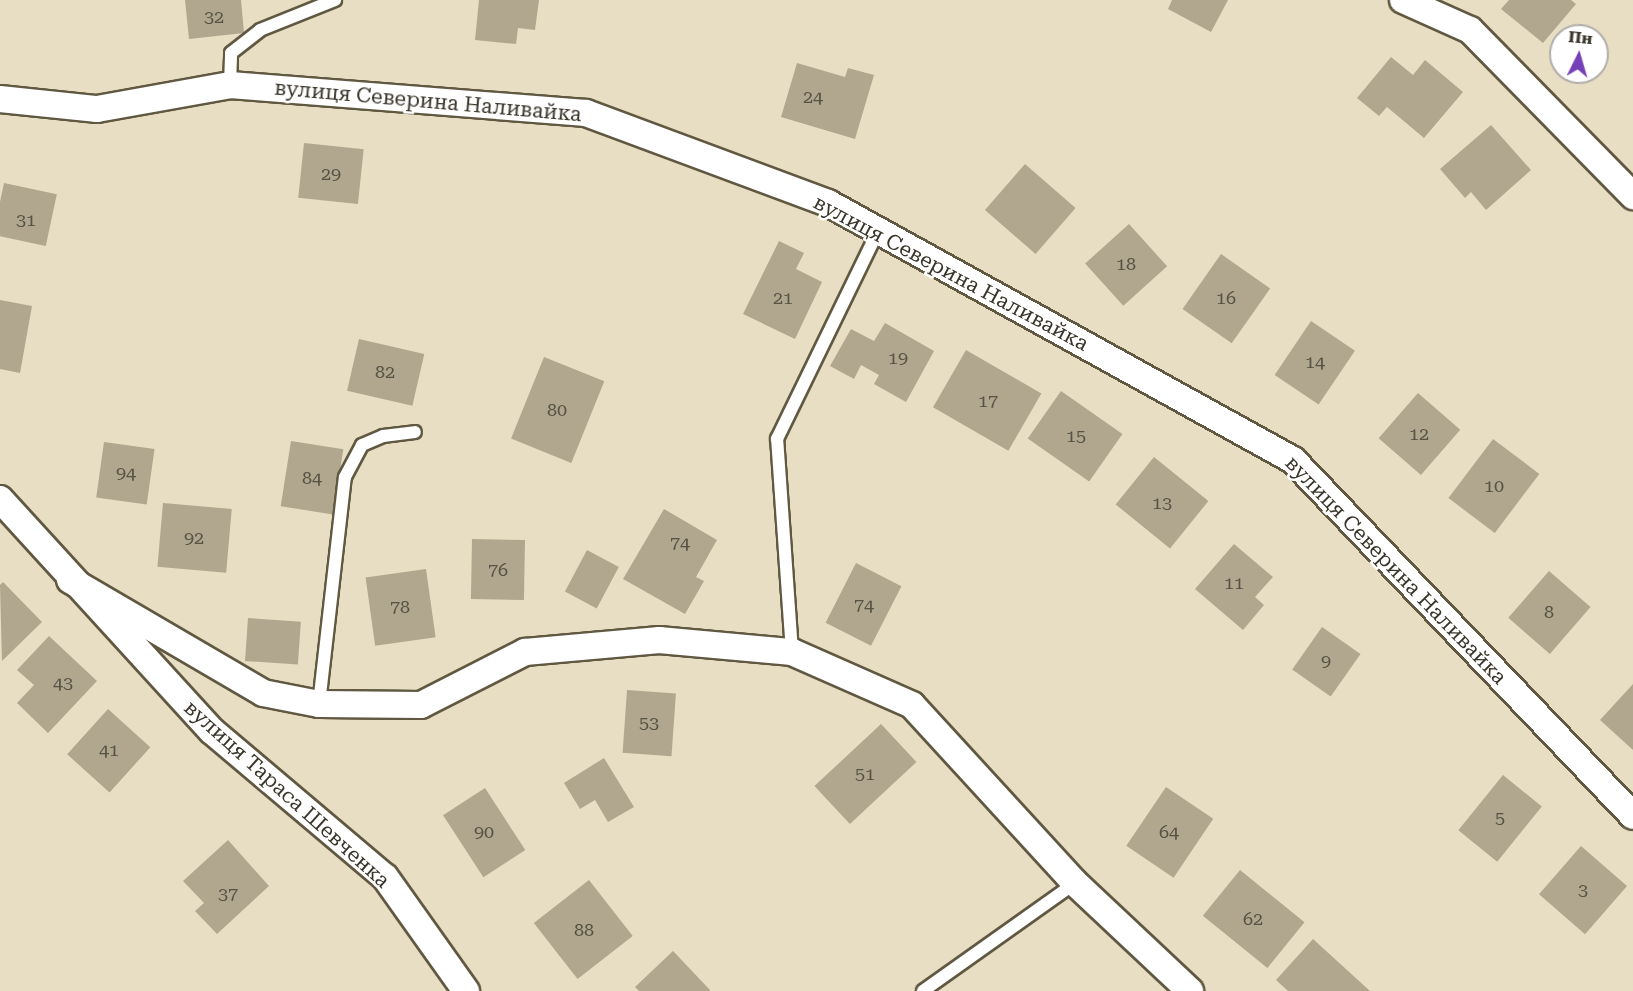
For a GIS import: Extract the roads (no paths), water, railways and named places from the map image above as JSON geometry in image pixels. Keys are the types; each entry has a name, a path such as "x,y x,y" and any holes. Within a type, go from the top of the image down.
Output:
{"street":[{"path":"1403,0 1470,30 1633,196"},
{"name":"вулиця Северина Наливайка","path":"0,99 98,109 230,85 586,113 828,203 1293,460 1633,816"},
{"name":"вулиця Тараса Шевченка","path":"0,499 70,580 212,731 386,876 466,991"},
{"path":"70,580 263,693 319,704 421,705 525,652 659,640 792,652 912,705 1075,883 1190,991"}],"lane":[{"path":"230,85 231,53 260,30 335,0"},
{"path":"792,652 777,439 878,231"},
{"path":"319,704 345,477 362,445 383,436 415,432"},
{"path":"923,991 1075,883"}]}
